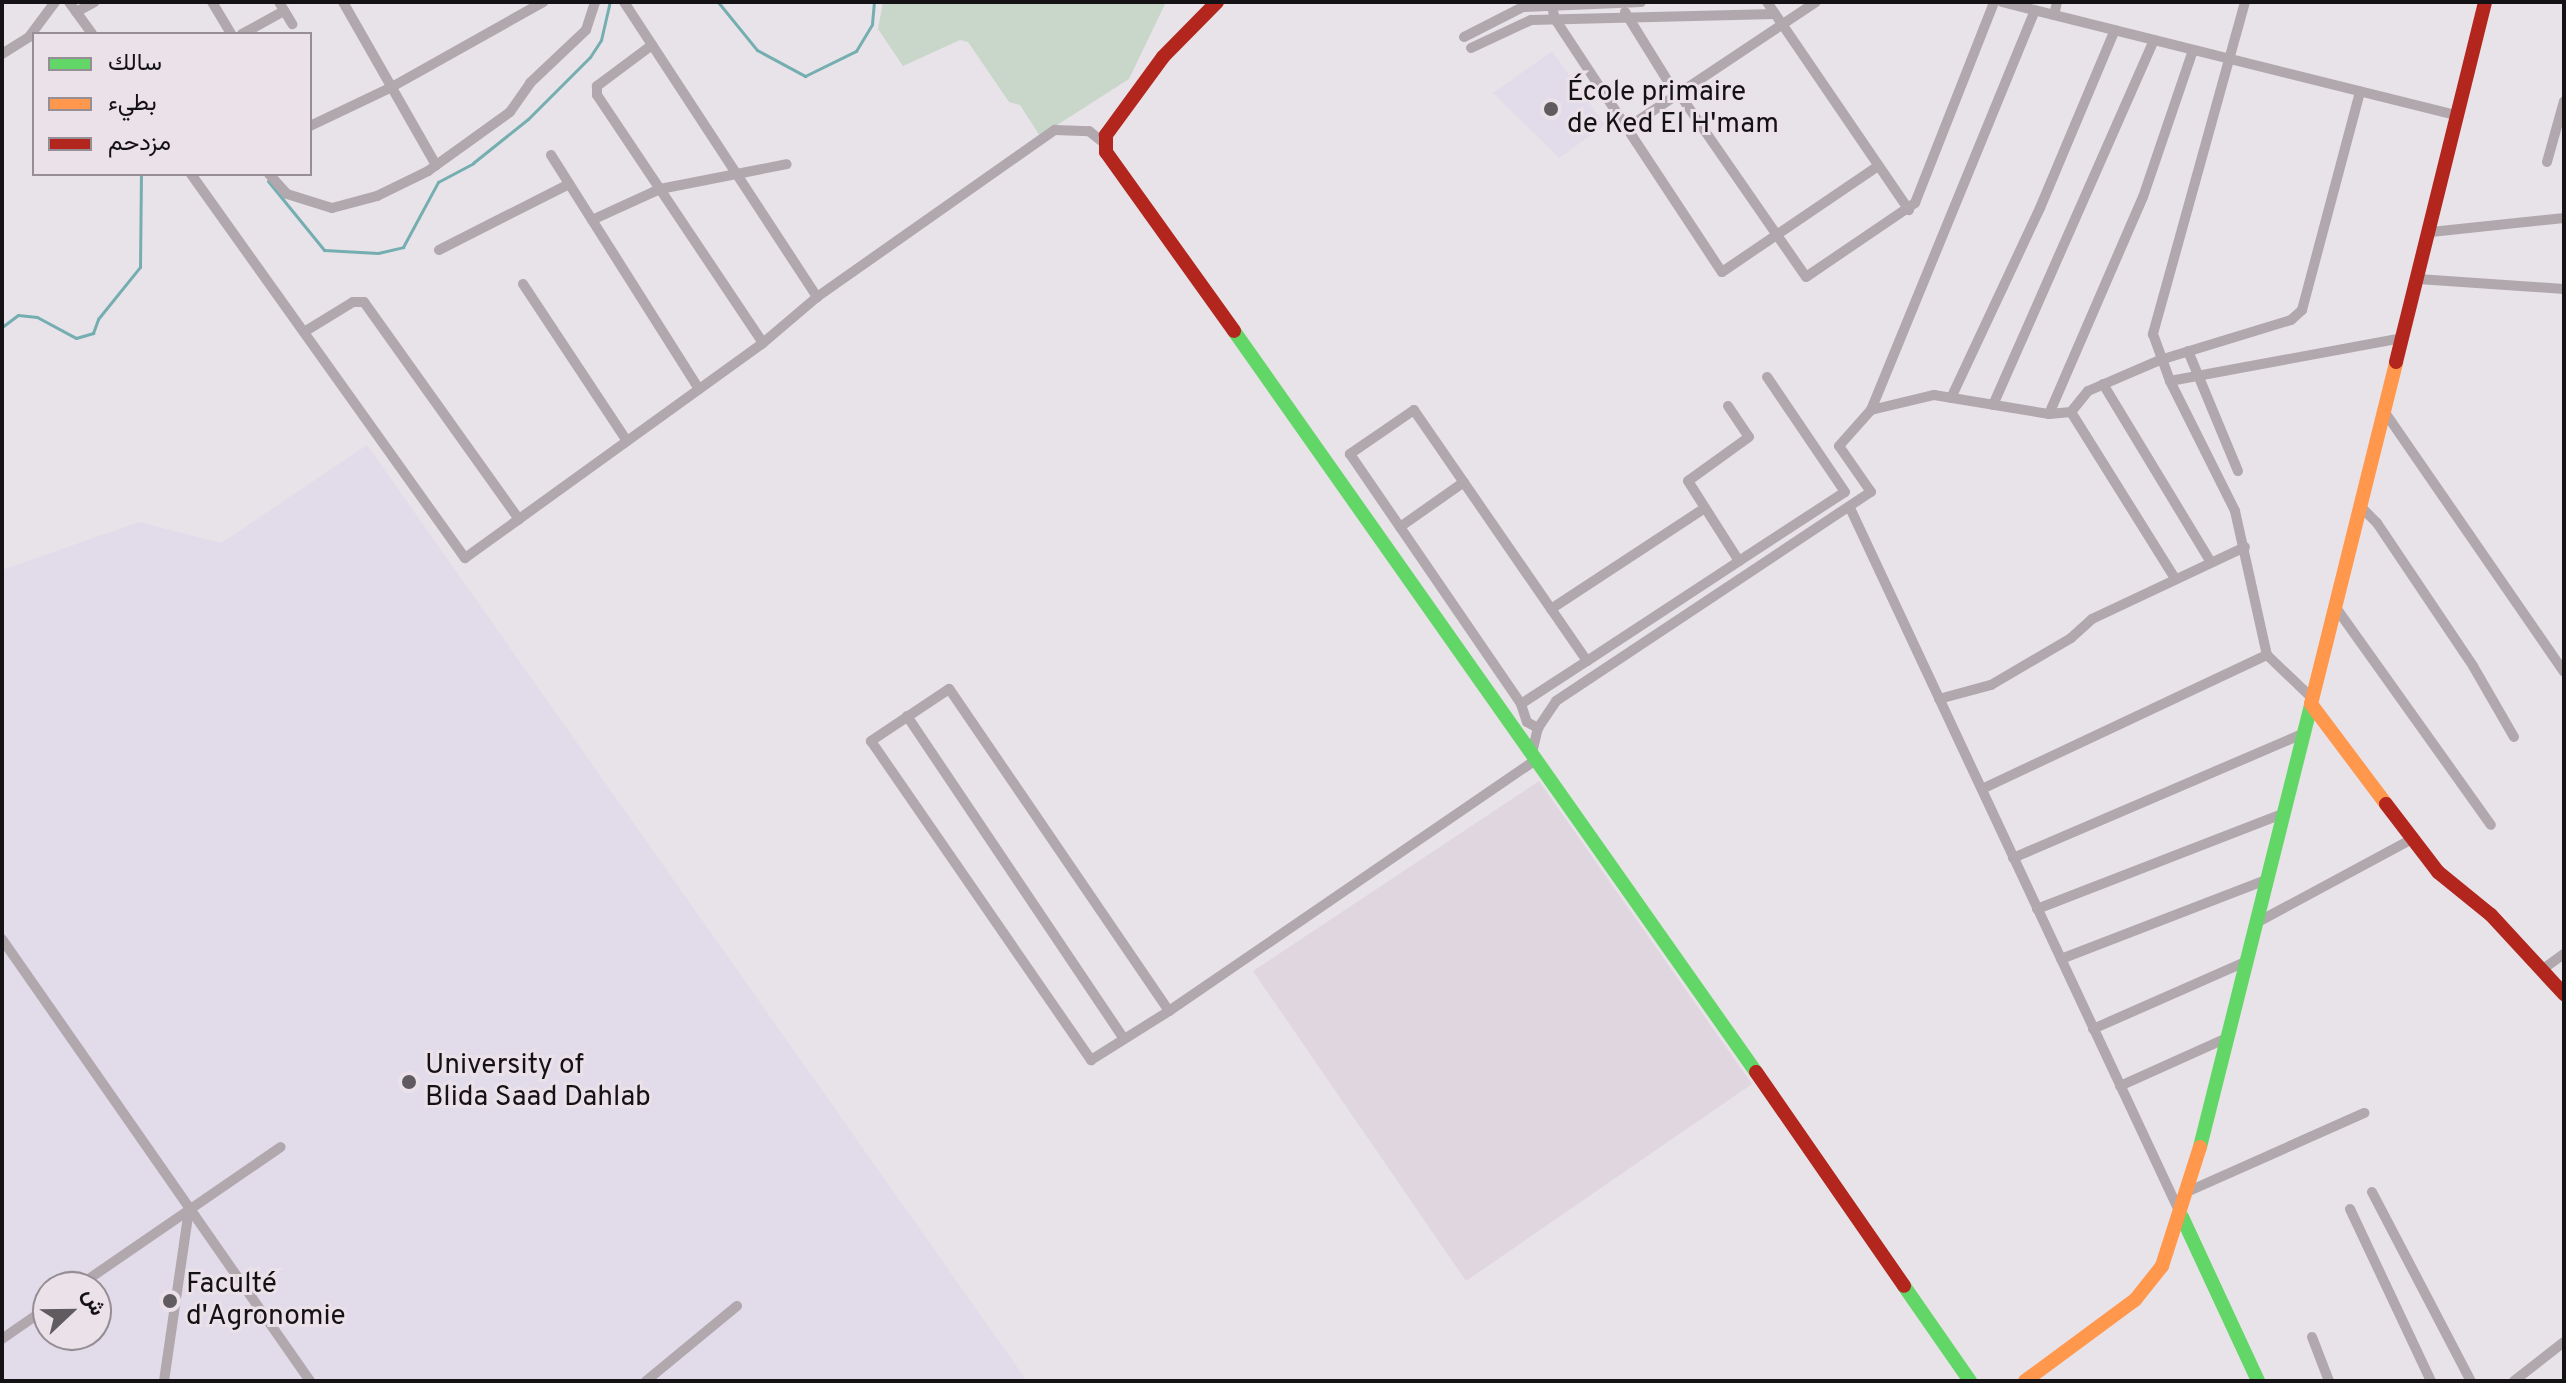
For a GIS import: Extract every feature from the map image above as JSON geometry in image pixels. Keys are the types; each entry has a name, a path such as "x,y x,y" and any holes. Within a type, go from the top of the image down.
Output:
{"street":[{"path":"33,32 55,2"},
{"path":"69,2 91,32"},
{"path":"76,12 95,2"},
{"path":"212,2 230,32"},
{"path":"343,2 436,165"},
{"path":"312,125 390,88 543,2"},
{"path":"271,176 287,194 332,208 377,196 436,165 510,112 530,83 586,30 595,2"},
{"path":"624,2 817,297"},
{"path":"1104,143 1163,57 1217,2"},
{"path":"1624,2 1626,15 1678,96 1806,277 1909,210 1994,2"},
{"path":"1464,37 1523,7 1641,2"},
{"path":"1767,2 1909,210"},
{"path":"1627,128 1816,2"},
{"path":"2002,2 2458,116"},
{"path":"2054,15 2057,2"},
{"path":"2245,2 2153,334 2160,360 2235,511 2267,655 2311,700 2438,872 2543,969 2564,994"},
{"path":"2025,1381 2148,1287 2182,1217 2285,813 2332,604 2431,232 2485,2"},
{"path":"1551,4 1555,19 1722,272 1878,166"},
{"path":"245,32 282,6 292,24"},
{"path":"1169,1011 949,689 871,741 1091,1060 1169,1011 1535,754 1538,728 1556,701 1871,492 1839,446 1871,410 2035,10"},
{"path":"1471,48 1531,20 1626,15 1775,14"},
{"path":"1951,398 2040,208 2115,30"},
{"path":"2,54 32,33"},
{"path":"1993,405 2154,40"},
{"path":"652,45 596,90 763,343"},
{"path":"2049,414 2143,197 2193,50"},
{"path":"1871,410 1934,395 2049,414 2071,412 2088,391 2160,360 2291,320 2302,310 2360,92"},
{"path":"2547,162 2564,101"},
{"path":"192,176 465,558 763,343 817,297 1055,130 1089,131 1104,143 1522,724 1535,754 1970,1381"},
{"path":"551,155 699,389"},
{"path":"592,220 660,189 787,164"},
{"path":"439,250 569,184"},
{"path":"2431,232 2564,218"},
{"path":"2418,279 2564,289"},
{"path":"523,284 627,441"},
{"path":"304,332 353,302 364,302 519,519"},
{"path":"2170,381 2403,338"},
{"path":"2188,351 2238,471"},
{"path":"1521,704 1845,492 1767,377"},
{"path":"2103,384 2210,561"},
{"path":"1728,406 1749,437 1688,481 1739,561"},
{"path":"1522,724 1521,704 1350,454 1414,410 1587,661"},
{"path":"2384,411 2564,672"},
{"path":"2071,412 2174,577"},
{"path":"1400,527 1464,482"},
{"path":"2360,506 2377,523 2464,653 2514,737"},
{"path":"1551,609 1705,508"},
{"path":"1850,508 2258,1381"},
{"path":"1939,699 1991,685 2071,638 2092,619 2174,577 2245,547"},
{"path":"2332,604 2491,825"},
{"path":"1982,789 2267,655"},
{"path":"907,716 1124,1039"},
{"path":"1522,724 1538,728"},
{"path":"2013,858 2303,734"},
{"path":"2037,909 2285,813"},
{"path":"2256,923 2412,839"},
{"path":"2061,959 2268,879"},
{"path":"2,939 310,1381"},
{"path":"2543,969 2564,954"},
{"path":"2093,1029 2247,961"},
{"path":"2120,1086 2227,1038"},
{"path":"2189,1191 2364,1113"},
{"path":"100,1271 281,1147"},
{"path":"2372,1192 2471,1381"},
{"path":"164,1381 189,1209"},
{"path":"2350,1209 2431,1381"},
{"path":"646,1381 737,1306"},
{"path":"2,1339 32,1318"},
{"path":"2312,1337 2329,1381"},
{"path":"2514,1381 2564,1342"}],"shaded area":[{"name":"École primaire de Ked El H'mam","path":"1552,51 1605,125 1559,158 1493,93"},
{"name":"University of Blida Saad Dahlab","path":"367,445 1027,1381 2,1381 2,570 139,522 221,543"},
{"path":"1539,781 1752,1084 1466,1281 1253,971"}],"green space":[{"path":"883,2 1166,2 1129,79 1040,136 1020,105 1009,102 968,42 960,40 903,66 878,29"}],"waterway":[{"path":"268,181 324,250 378,253 403,247 438,182 473,163 528,119 590,57 601,40 610,2"},
{"path":"718,2 757,50 805,76 856,51 872,24 874,2"},
{"path":"2,327 18,315 37,317 76,338 93,333 98,319 140,267 141,176"}],"traffic: fast":[{"path":"1234,331 1756,1072"},
{"path":"2200,1147 2311,704"},
{"path":"2182,1217 2258,1381"},
{"path":"1904,1286 1970,1381"}],"traffic: slow":[{"path":"2386,804 2311,704 2396,362"},
{"path":"2025,1381 2135,1300 2162,1266 2200,1147"}],"traffic: jam":[{"path":"1217,2 1163,57 1106,135 1106,152 1234,331"},
{"path":"2396,362 2485,2"},
{"path":"2386,804 2438,872 2491,915 2564,994"},
{"path":"1756,1072 1904,1286"}],"place":[{"name":"École primaire de Ked El H'mam","path":"1551,109"},
{"name":"University of Blida Saad Dahlab","path":"409,1082"},
{"name":"Faculté d'Agronomie","path":"170,1301"}]}
